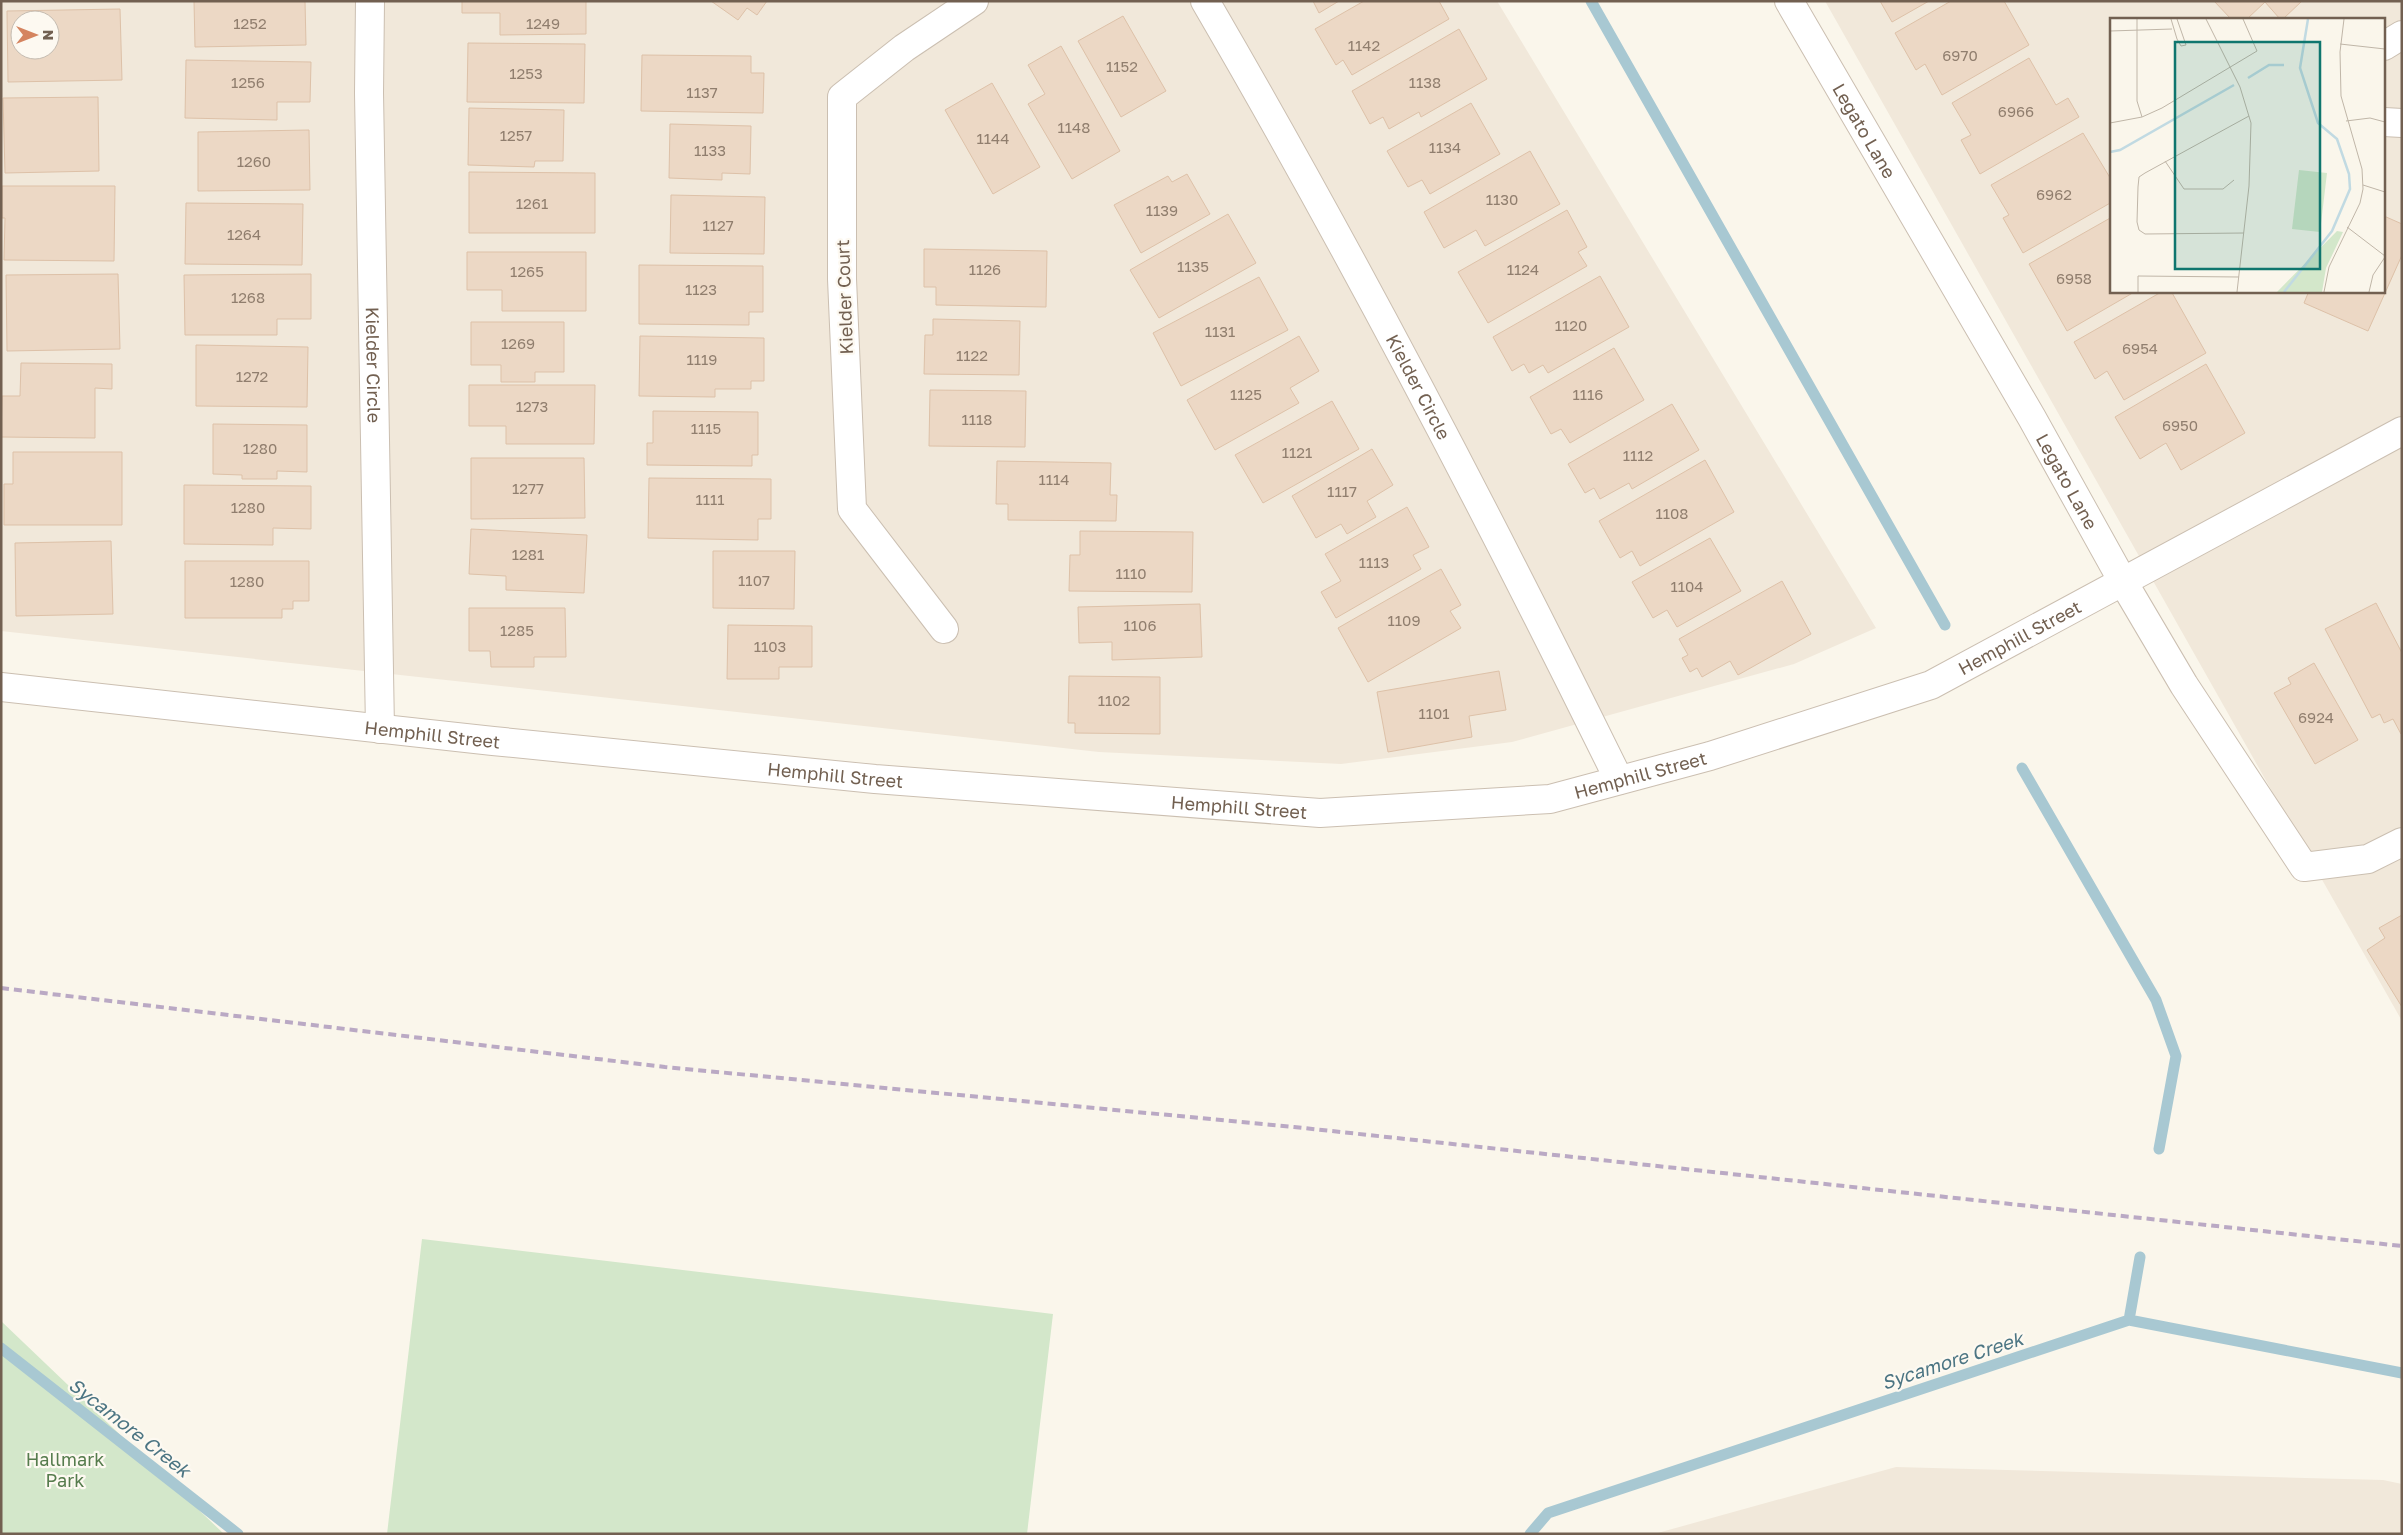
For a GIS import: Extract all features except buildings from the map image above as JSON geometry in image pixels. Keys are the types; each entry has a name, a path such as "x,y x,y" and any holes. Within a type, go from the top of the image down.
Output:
{"street":[{"name":"Kielder Circle","path":"370,1 369,93 380,729"},
{"name":"Kielder Court","path":"944,629 852,509 842,279 842,97 904,48 974,1"},
{"name":"Kielder Circle","path":"1205,1 1269,112 1456,454 1620,780"},
{"name":"Legato Lane","path":"1789,1 2032,418 2122,580 2184,685 2304,866 2368,859 2402,842"},
{"path":"2386,45 2402,35"},
{"path":"2386,122 2402,123"},
{"name":"Hemphill Street","path":"1,687 380,729 875,779 1320,813 1550,799 1710,756 1930,685 2122,580 2402,432"}],"shaded area":[{"path":"1,1 1497,1 1876,628 1794,664 1512,742 1341,764 1099,752 1,631"},
{"path":"1825,1 2402,1 2402,1021"},
{"path":"1896,1467 2383,1480 2402,1484 2402,1534 1654,1534"}],"green space":[{"path":"422,1239 1053,1314 1027,1534 387,1534"},
{"name":"Hallmark Park","path":"1,1321 224,1534 1,1534"}],"waterway":[{"path":"1591,1 1945,625"},
{"path":"2022,768 2156,1000 2176,1056 2159,1149"},
{"path":"2129,1320 2140,1257"},
{"name":"Sycamore Creek","path":"1530,1534 1548,1513 2129,1320 2402,1373"},
{"name":"Sycamore Creek","path":"1,1348 238,1534"}],"railway":[{"path":"1,988 665,1067 1294,1127 2402,1246"}]}
